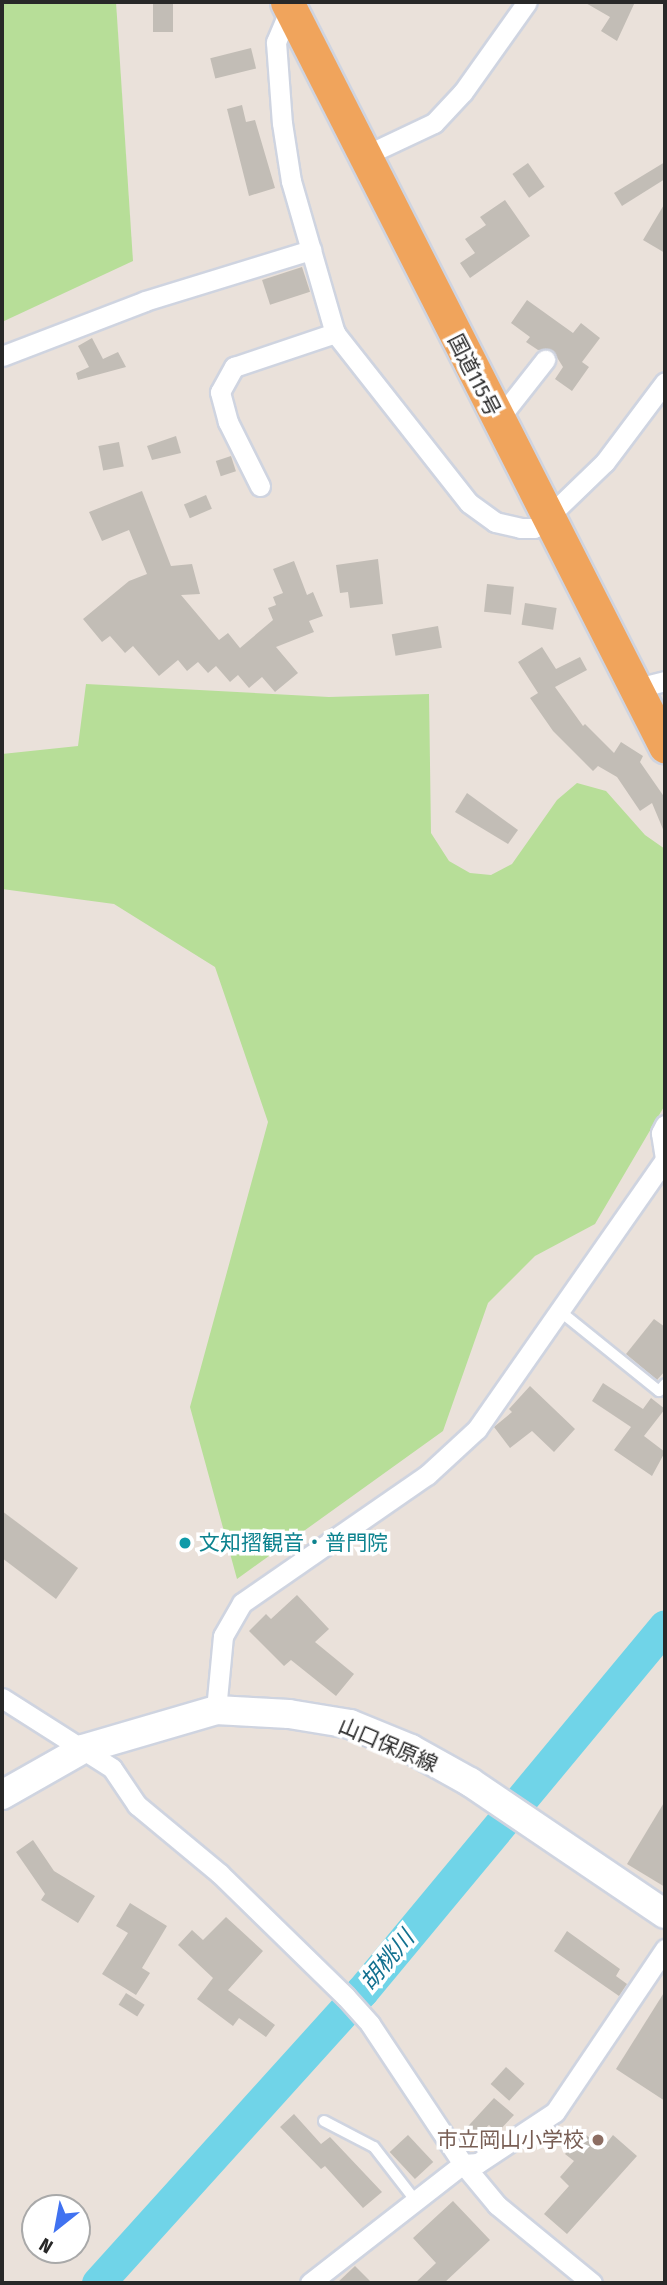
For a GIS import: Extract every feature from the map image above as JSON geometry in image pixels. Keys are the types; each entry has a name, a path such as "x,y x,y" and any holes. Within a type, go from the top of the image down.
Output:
{"highway":[{"name":"国道115号","path":"289,5 546,519 651,684 665,746"}],"main road":[{"name":"山口保原線","path":"2,1795 83,1749 216,1710 289,1714 350,1724 411,1749 470,1782 665,1914"}],"street":[{"path":"364,156 434,123 463,92 527,2"},
{"path":"289,5 276,42 282,123 291,181 335,333 479,512 520,528 534,528 605,462 665,382"},
{"path":"2,356 145,301 311,250"},
{"path":"260,486 228,422 220,392 234,367 335,333"},
{"path":"497,421 544,360"},
{"path":"216,1710 223,1636 242,1603 445,1461 477,1429 665,1158 661,1133 665,1125"},
{"path":"2,1698 112,1768 137,1805 219,1873 346,1997 370,2024 463,2164 497,2205 582,2280"},
{"path":"310,2283 463,2164 487,2158 567,2099 665,1949"}],"lane":[{"path":"561,1311 659,1391 665,1384"},
{"path":"324,2121 374,2147 415,2200"}],"green space":[{"path":"2,2 116,2 133,261 2,322"},
{"path":"86,684 329,697 429,694 431,833 449,861 470,873 491,875 512,864 557,800 577,783 606,791 645,835 665,849 665,1105 595,1224 535,1256 488,1303 443,1431 237,1579 190,1407 268,1122 215,967 114,904 2,889 2,754 78,746"}],"building":[{"path":"153,2 173,2 173,32 153,32"},
{"path":"584,2 635,2 617,41 601,31 610,17"},
{"path":"251,48 256,68 215,79 210,58"},
{"path":"242,105 246,122 255,120 275,188 249,196 227,109"},
{"path":"665,162 665,179 622,206 614,193"},
{"path":"528,163 545,187 529,198 512,174"},
{"path":"505,200 530,236 470,278 460,263 475,253 465,239 486,225 480,217"},
{"path":"665,203 665,253 643,240"},
{"path":"302,267 310,292 270,305 262,280"},
{"path":"527,300 573,333 581,323 600,338 582,362 589,367 572,391 555,379 563,367 553,351 538,350 526,342 530,337 511,323"},
{"path":"92,338 103,359 118,352 126,367 78,380 76,373 89,367 78,346"},
{"path":"176,436 181,453 152,460 147,446"},
{"path":"119,442 124,467 103,471 98,446"},
{"path":"231,456 236,471 221,476 216,461"},
{"path":"142,491 171,566 192,564 200,594 181,595 219,640 228,633 240,648 273,620 268,608 276,605 273,597 283,593 273,569 294,561 307,595 313,592 323,616 309,621 314,632 276,647 298,673 275,692 262,677 249,688 238,675 230,682 216,666 208,673 198,662 187,671 178,660 159,676 133,646 125,653 110,636 102,642 83,619 129,581 147,574 129,530 102,541 89,512"},
{"path":"206,495 212,509 190,518 184,504"},
{"path":"378,559 383,604 350,608 348,592 340,593 336,565"},
{"path":"487,584 514,587 511,615 484,612"},
{"path":"525,603 557,608 553,630 522,625"},
{"path":"438,626 442,648 396,656 392,634"},
{"path":"542,647 556,669 580,657 587,670 555,687 583,726 585,724 614,753 621,742 643,756 640,762 665,798 665,834 652,803 640,811 617,777 598,766 593,771 553,731 530,698 538,693 518,662"},
{"path":"467,793 518,830 508,844 455,812"},
{"path":"654,1319 665,1327 665,1371 657,1380 626,1354"},
{"path":"603,1383 643,1409 651,1398 665,1409 644,1436 665,1452 652,1476 614,1450 631,1427 592,1401"},
{"path":"530,1386 575,1429 554,1452 532,1431 510,1448 494,1427 512,1412 509,1409"},
{"path":"2,1511 78,1568 56,1599 2,1558"},
{"path":"297,1595 329,1629 315,1642 354,1674 336,1696 291,1660 284,1666 249,1631 266,1614 271,1619"},
{"path":"665,1801 665,1887 627,1864"},
{"path":"33,1840 54,1871 95,1896 78,1923 41,1900 45,1894 16,1852"},
{"path":"130,1903 167,1926 142,1968 150,1973 136,1995 102,1974 128,1933 116,1926"},
{"path":"226,1917 263,1951 228,1990 275,2025 266,2037 239,2018 233,2026 197,1999 213,1978 178,1945 192,1930 203,1940"},
{"path":"567,1931 620,1969 616,1976 627,1984 619,1996 554,1951"},
{"path":"665,1991 665,2101 616,2069"},
{"path":"126,1993 145,2005 137,2017 119,2005"},
{"path":"506,2067 525,2084 509,2101 491,2084"},
{"path":"494,2098 514,2115 497,2133 489,2125 466,2146 459,2136"},
{"path":"294,2114 321,2144 330,2137 382,2192 363,2208 325,2166 321,2169 280,2127"},
{"path":"584,2133 602,2149 613,2135 637,2156 567,2234 544,2214 569,2186 560,2177 574,2161 565,2154"},
{"path":"408,2135 433,2162 415,2179 390,2152"},
{"path":"453,2201 490,2240 444,2283 415,2283 436,2263 413,2238"},
{"path":"355,2266 372,2283 337,2283"}],"waterway":[{"name":"胡桃川","path":"98,2283 362,1991 665,1626"}],"place":[{"name":"文知摺観音・普門院","path":"185,1543"},
{"name":"市立岡山小学校","path":"598,2140"}]}
